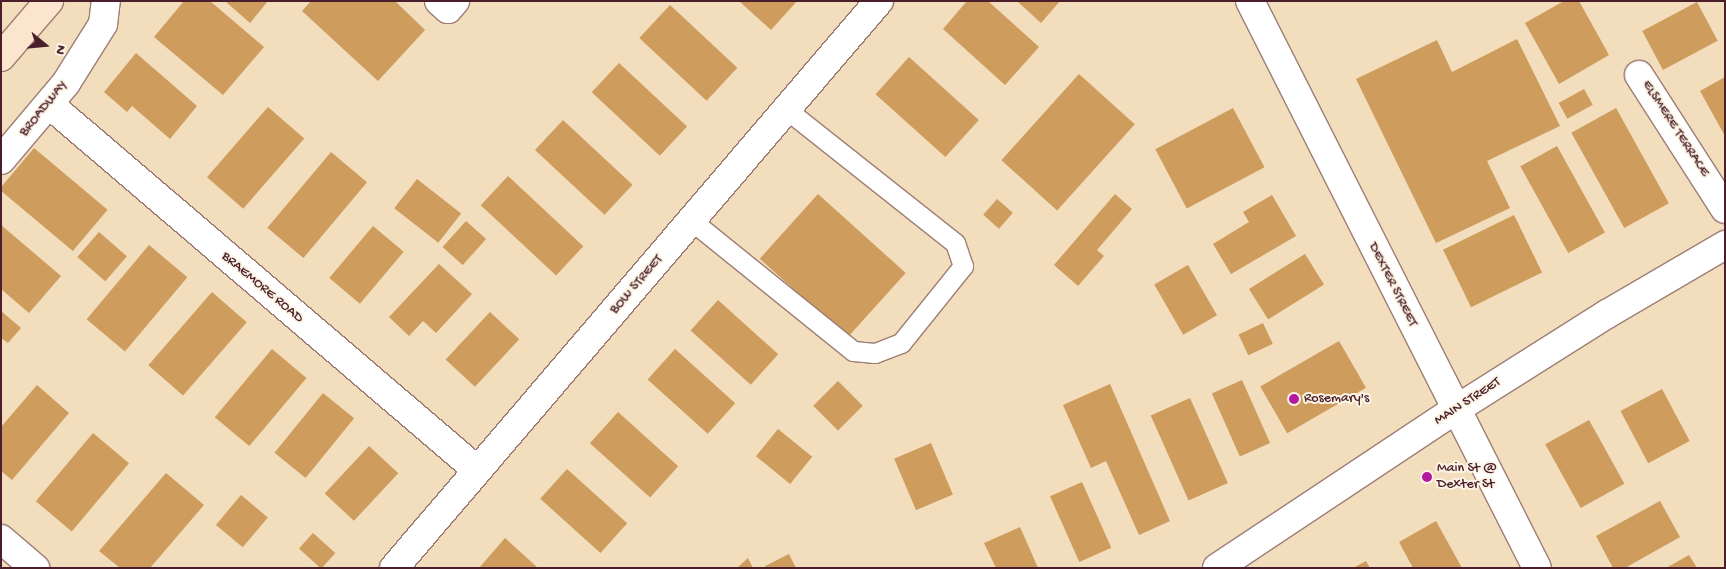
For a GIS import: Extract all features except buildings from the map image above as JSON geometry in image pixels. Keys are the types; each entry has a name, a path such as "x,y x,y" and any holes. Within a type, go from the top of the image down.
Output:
{"main road":[{"path":"1,57 49,1"}],"street":[{"name":"BROADWAY","path":"1,160 49,104 101,26 106,1"},
{"path":"439,1 448,9 455,1"},
{"name":"BOW STREET","path":"394,568 879,1"},
{"name":"DEXTER STREET","path":"1250,1 1455,410 1537,568"},
{"name":"ELSMERE TERRACE","path":"1639,75 1725,209"},
{"name":"BRAEMORE ROAD","path":"49,104 477,470"},
{"name":"MAIN STREET","path":"1217,568 1455,410 1607,314 1725,245"},
{"path":"1,539 35,568"}],"lane":[{"path":"692,221 853,352 876,354 901,343 963,266 955,242 786,110"}],"place":[{"name":"Rosemary's","path":"1294,399"},
{"name":"Main St @ Dexter St","path":"1427,477"}]}
